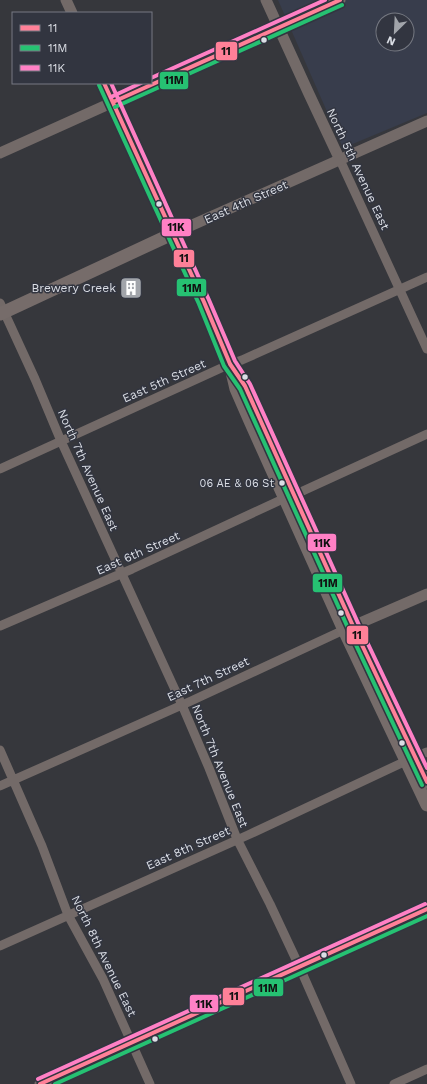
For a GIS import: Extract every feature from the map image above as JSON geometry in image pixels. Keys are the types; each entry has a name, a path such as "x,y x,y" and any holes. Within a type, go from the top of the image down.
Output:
{"main road":[{"name":"East 4th Street","path":"1,310 172,234"},
{"path":"172,234 204,302 230,364 245,386 290,497 349,628 416,756 427,782"},
{"path":"416,756 427,805"}],"street":[{"path":"66,0 72,12"},
{"name":"North 5th Avenue East","path":"266,0 427,349"},
{"path":"0,153 340,0"},
{"path":"104,84 172,234"},
{"name":"East 4th Street","path":"172,234 427,121"},
{"name":"East 5th Street","path":"0,470 230,364 427,277"},
{"name":"North 7th Avenue East","path":"1,310 35,379 182,705 237,839 300,968 351,1084"},
{"name":"East 6th Street","path":"0,626 122,573 427,434"},
{"name":"East 7th Street","path":"0,786 427,594"},
{"name":"North 8th Avenue East","path":"0,750 42,846 68,915 103,979 150,1084"},
{"name":"East 8th Street","path":"0,946 416,756"},
{"path":"40,1084 300,968 427,909"},
{"path":"394,1084 427,1069"}],"shaded area":[{"path":"278,0 427,0 427,113 343,148"}],"transit line":[{"name":"11K","path":"152,78 325,0"},
{"name":"11","path":"113,102 340,0"},
{"name":"11M","path":"115,107 342,5"},
{"name":"11","path":"104,84 204,302 230,364 245,386 353,626 427,782"},
{"name":"11K","path":"111,84 235,361 250,384 358,623 427,768"},
{"name":"11K","path":"111,97 139,84"},
{"name":"11M","path":"99,85 199,304 224,366 240,389 348,628 422,785"},
{"name":"11K","path":"38,1079 425,904"},
{"name":"11","path":"40,1084 427,909"},
{"name":"11M","path":"55,1084 427,916"}],"place":[{"name":"Brewery Creek","path":"131,288"},
{"name":"06 AE & 06 St","path":"282,483"}]}
